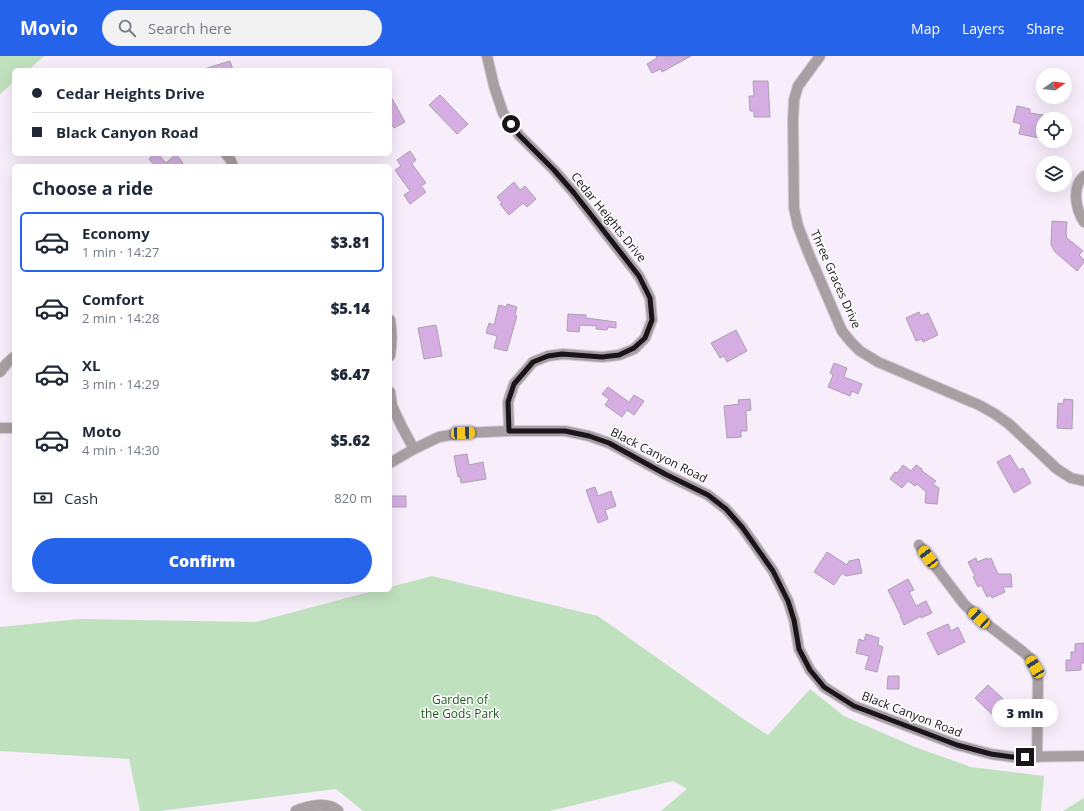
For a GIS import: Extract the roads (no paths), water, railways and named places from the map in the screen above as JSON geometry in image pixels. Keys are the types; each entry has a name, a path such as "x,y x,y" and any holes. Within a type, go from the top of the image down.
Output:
{"street":[{"name":"Cedar Heights Drive","path":"487,56 494,86 503,113 519,135 554,170 574,193 639,276 650,298 652,320 645,338 634,348 619,355 602,357 562,354 548,356 533,362 514,384 508,402 509,431"},
{"name":"Three Graces Drive","path":"820,56 798,86 794,100 794,208 798,226 808,252 842,331 860,351 878,362 979,405 995,414 1009,424 1057,469 1071,478 1084,481"},
{"path":"1084,176 1081,178 1076,192 1076,204 1084,222"},
{"path":"0,372 12,359"},
{"path":"392,406 414,449"},
{"path":"0,428 12,428"},
{"name":"Black Canyon Road","path":"392,462 439,437 463,433 565,431 589,436 609,443 665,474 708,495 726,509 742,527 776,577 788,601 794,620 799,649 810,670 824,687 854,706 957,745 991,754 1012,757 1084,756"},
{"path":"919,545 964,604 979,618 1026,654 1035,667 1038,680 1037,757"},
{"path":"296,811 317,805 334,807 338,811"}],"park label":[{"name":"Garden of the Gods Park","path":"460,706"}]}
